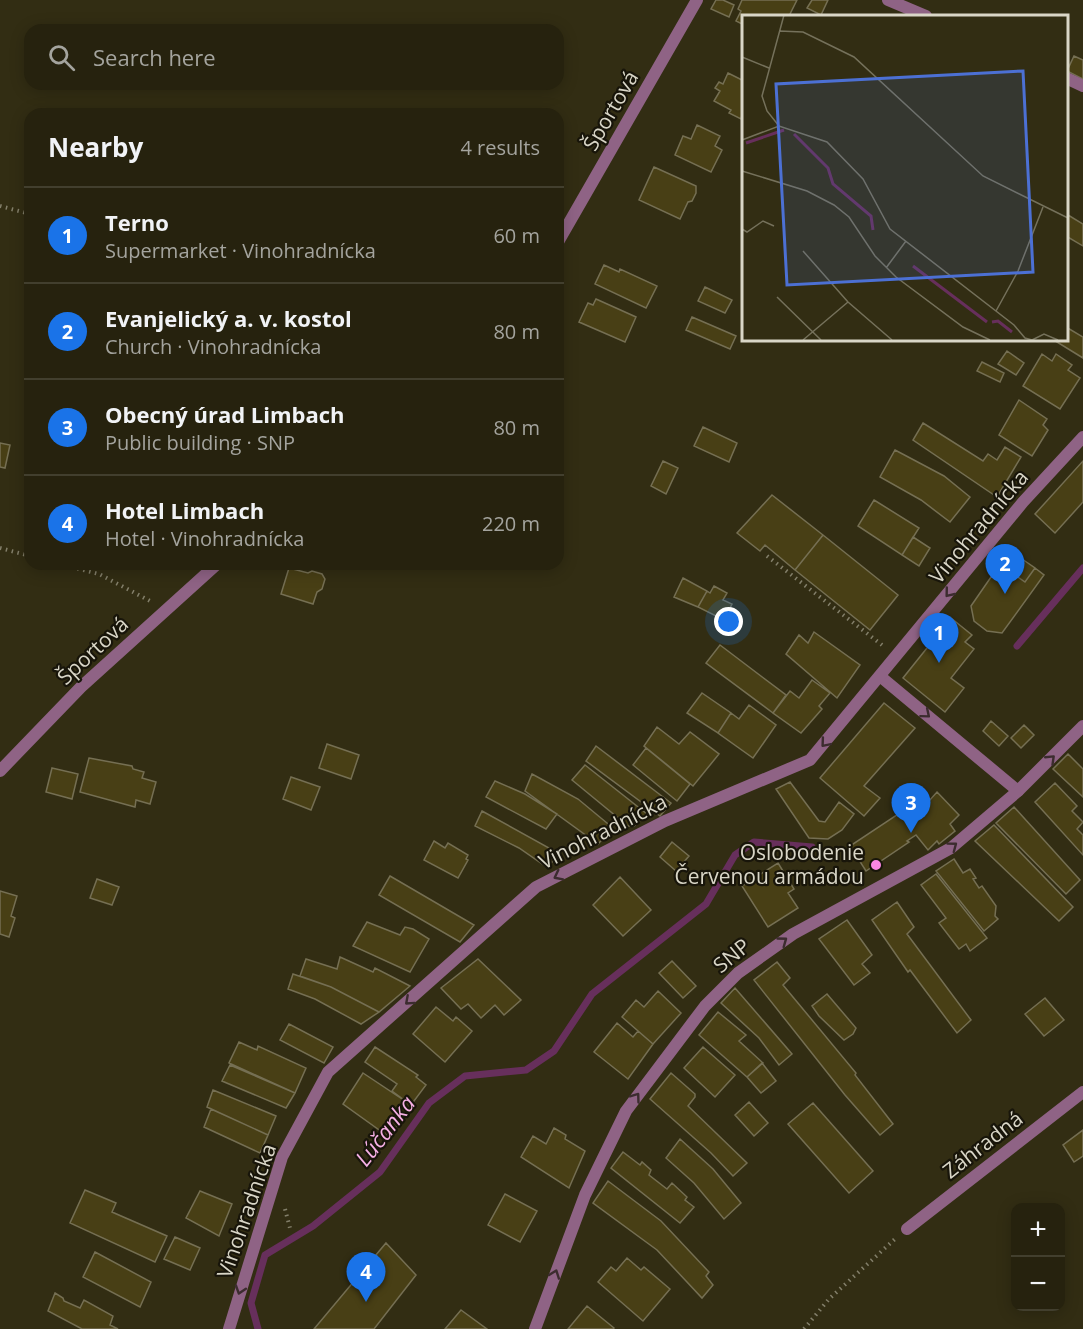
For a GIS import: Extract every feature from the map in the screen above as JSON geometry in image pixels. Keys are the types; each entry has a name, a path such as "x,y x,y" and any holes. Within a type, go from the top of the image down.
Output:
{"street":[{"name":"Športová","path":"564,232 697,0"},
{"path":"888,0 924,15"},
{"path":"1068,79 1083,86"},
{"name":"Vinohradnícka","path":"228,1328 282,1157 328,1072 536,887 665,820 810,759 1023,502 1083,437"},
{"name":"Športová","path":"0,771 81,687 210,570"},
{"path":"880,677 1018,791"},
{"name":"SNP","path":"535,1329 585,1195 626,1111 705,1006 738,973 794,934 951,848 1018,791 1083,726"},
{"name":"Záhradná","path":"907,1229 1083,1092"}],"path":[{"path":"0,206 24,212"},
{"path":"0,548 24,554"},
{"path":"767,556 883,646"},
{"path":"83,570 99,574 153,602 176,601"},
{"path":"284,1203 291,1232"},
{"path":"804,1329 829,1299 907,1229"}],"building":[{"path":"716,0 723,0 734,5 729,17 711,9"},
{"path":"742,0 797,0 790,15 742,15 742,24 736,21 741,11 738,9"},
{"path":"812,0 828,0 821,15 807,8"},
{"path":"1074,56 1083,60 1083,79 1068,72"},
{"path":"728,73 742,80 741,119 729,113 731,110 714,101 720,91 715,88 719,82 723,84"},
{"path":"697,125 720,136 715,146 722,150 711,172 675,155 683,136 691,139"},
{"path":"654,167 696,186 696,193 692,201 688,202 680,219 639,200"},
{"path":"1068,215 1083,224 1083,246 1068,237"},
{"path":"604,265 619,272 620,269 657,286 646,308 595,284"},
{"path":"705,287 732,300 725,313 698,301"},
{"path":"596,299 636,317 625,342 579,322 588,303 593,305"},
{"path":"692,317 736,336 730,349 686,330"},
{"path":"1068,328 1083,337 1083,358 1054,340 1068,340"},
{"path":"1007,351 1024,363 1016,375 998,364"},
{"path":"1042,354 1052,361 1056,354 1072,365 1068,370 1080,378 1060,409 1023,386"},
{"path":"982,362 1004,373 1000,382 977,371"},
{"path":"1019,400 1047,419 1043,425 1048,430 1032,456 999,435"},
{"path":"923,423 983,461 988,454 997,460 1005,447 1021,457 997,497 913,440"},
{"path":"703,427 737,443 729,462 694,446"},
{"path":"0,443 10,445 5,468 0,467"},
{"path":"895,450 944,476 970,497 950,522 921,500 880,477"},
{"path":"663,461 678,468 666,494 651,486"},
{"path":"1083,461 1083,502 1055,533 1035,514"},
{"path":"772,495 823,535 795,570 765,545 760,551 737,533"},
{"path":"874,500 919,528 902,555 858,526"},
{"path":"823,535 898,595 870,630 795,570"},
{"path":"913,537 930,548 919,566 902,555"},
{"path":"1009,551 1022,559 1012,573 1025,582 1035,568 1044,575 1002,633 987,631 974,621 971,606"},
{"path":"1022,559 1035,568 1025,582 1012,573"},
{"path":"288,570 308,573 312,571 322,574 325,579 313,604 281,594"},
{"path":"683,578 707,591 698,607 674,597"},
{"path":"714,586 727,593 723,600 732,604 724,620 698,607 707,591 710,593"},
{"path":"951,618 972,635 965,642 974,649 951,678 964,688 945,712 903,678"},
{"path":"814,632 860,665 837,698 786,654 799,635 808,643"},
{"path":"720,645 786,695 773,713 706,663"},
{"path":"812,680 830,693 819,706 822,709 801,733 773,713 790,691 799,698"},
{"path":"702,693 731,713 718,733 687,713"},
{"path":"884,703 915,728 864,786 880,798 864,816 820,778"},
{"path":"749,705 776,725 753,758 718,733 731,713 739,719"},
{"path":"991,721 1008,736 999,746 983,731"},
{"path":"1024,725 1034,735 1021,748 1011,738"},
{"path":"657,727 679,744 690,732 719,754 693,786 644,746"},
{"path":"327,744 359,755 351,779 319,768"},
{"path":"596,746 671,803 660,816 586,761"},
{"path":"646,748 690,784 677,801 633,765"},
{"path":"1068,754 1083,769 1083,797 1053,769"},
{"path":"89,758 132,766 133,769 144,772 142,778 156,782 150,804 136,800 135,807 80,792"},
{"path":"585,765 647,814 634,826 628,826 572,780"},
{"path":"52,768 78,774 72,799 46,792"},
{"path":"532,774 578,799 613,828 598,844 525,791"},
{"path":"291,777 320,787 311,810 283,799"},
{"path":"495,781 525,794 557,814 546,829 486,797"},
{"path":"790,782 819,821 825,822 839,802 854,814 842,830 828,839 809,838 776,789"},
{"path":"1055,783 1077,806 1072,811 1083,822 1077,829 1083,835 1083,855 1035,802"},
{"path":"937,792 959,815 950,824 955,831 939,844 937,841 928,850 916,835 866,871 850,846 909,807 923,795 929,801"},
{"path":"1014,807 1080,880 1066,894 996,823"},
{"path":"482,811 558,853 548,868 519,848 475,826"},
{"path":"994,825 1073,907 1059,921 975,841"},
{"path":"434,841 445,848 448,843 468,855 466,859 468,860 458,878 424,860"},
{"path":"672,842 689,856 676,871 660,857"},
{"path":"954,859 963,873 970,869 979,888 982,886 996,906 995,916 998,919 984,931 936,871"},
{"path":"778,863 794,889 788,893 798,908 768,927 742,886"},
{"path":"936,874 987,938 970,951 966,944 959,949 939,923 946,918 921,885"},
{"path":"390,876 474,925 460,942 379,895"},
{"path":"620,877 651,910 623,936 593,905"},
{"path":"97,879 119,887 112,905 90,898"},
{"path":"0,891 17,896 11,916 15,918 9,937 0,934"},
{"path":"897,902 914,927 907,934 971,1020 957,1033 910,970 908,972 872,920"},
{"path":"847,920 872,955 862,964 870,973 854,985 819,939"},
{"path":"367,922 400,935 405,927 413,929 429,939 410,972 353,946"},
{"path":"340,957 373,972 375,968 410,986 379,1012 331,987 300,976 306,959 337,969"},
{"path":"478,959 521,1000 504,1015 495,1005 481,1018 468,1004 461,1009 441,988"},
{"path":"672,961 696,986 683,998 659,973"},
{"path":"777,962 790,978 783,985 856,1073 855,1075 893,1124 880,1135 845,1095 754,980"},
{"path":"293,974 331,987 379,1012 361,1024 315,999 288,989"},
{"path":"735,988 792,1054 779,1065 759,1038 721,1003"},
{"path":"658,991 681,1013 653,1044 622,1017 636,1000 644,1007"},
{"path":"827,994 856,1028 853,1034 844,1040 812,1006"},
{"path":"1045,998 1064,1020 1044,1036 1025,1014"},
{"path":"436,1007 453,1021 456,1017 472,1031 445,1062 413,1034"},
{"path":"718,1012 746,1035 739,1041 763,1063 747,1077 699,1035"},
{"path":"617,1023 633,1037 638,1031 653,1044 628,1079 594,1052"},
{"path":"289,1024 333,1047 324,1063 280,1040"},
{"path":"239,1042 257,1050 258,1046 306,1068 295,1093 229,1063"},
{"path":"375,1047 418,1075 416,1077 426,1085 411,1105 392,1091 397,1084 365,1062"},
{"path":"703,1047 735,1075 715,1097 684,1068"},
{"path":"762,1063 776,1081 761,1093 747,1077"},
{"path":"230,1065 295,1093 286,1108 222,1081"},
{"path":"363,1073 411,1105 389,1137 343,1104"},
{"path":"671,1073 695,1094 688,1106 747,1163 733,1176 711,1153 650,1099"},
{"path":"213,1090 276,1116 268,1135 207,1107"},
{"path":"749,1102 768,1123 754,1136 735,1115"},
{"path":"813,1103 873,1171 849,1193 788,1124"},
{"path":"211,1109 268,1135 260,1153 204,1127"},
{"path":"554,1128 566,1135 565,1139 585,1151 569,1188 521,1157 533,1136 546,1144"},
{"path":"1083,1130 1083,1156 1074,1162 1063,1145"},
{"path":"680,1139 713,1169 741,1203 724,1219 694,1183 666,1158"},
{"path":"623,1152 640,1165 642,1162 651,1170 649,1175 667,1189 672,1183 687,1197 685,1200 694,1207 680,1223 611,1168"},
{"path":"608,1181 661,1221 709,1272 706,1276 713,1285 702,1298 657,1250 593,1203"},
{"path":"85,1190 116,1203 112,1212 167,1236 155,1262 70,1223"},
{"path":"200,1191 232,1204 219,1236 186,1218"},
{"path":"505,1194 537,1211 520,1242 488,1225"},
{"path":"175,1237 200,1248 190,1270 164,1259"},
{"path":"386,1243 416,1275 374,1329 314,1329"},
{"path":"95,1252 151,1282 140,1307 83,1277"},
{"path":"627,1258 641,1270 644,1267 670,1289 643,1321 598,1282 611,1267 616,1271"},
{"path":"55,1293 64,1301 80,1308 84,1300 113,1316 110,1325 118,1329 82,1329 48,1311"},
{"path":"587,1306 614,1328 568,1329"},
{"path":"461,1310 487,1329 445,1329"}],"waterway":[{"name":"Lúčanka","path":"1017,646 1083,568"},
{"name":"Lúčanka","path":"258,1329 251,1303 265,1255 313,1226 380,1172 429,1103 465,1076 526,1070 554,1051 592,994 706,904 735,855 754,842 812,847"}],"place":[{"name":"Evanjelický a. v. kostol","path":"1005,594"},
{"name":"Terno","path":"939,663"},
{"name":"Obecný úrad Limbach","path":"911,833"},
{"name":"Oslobodenie Červenou armádou","path":"876,865"},
{"name":"Hotel Limbach","path":"366,1302"}]}
